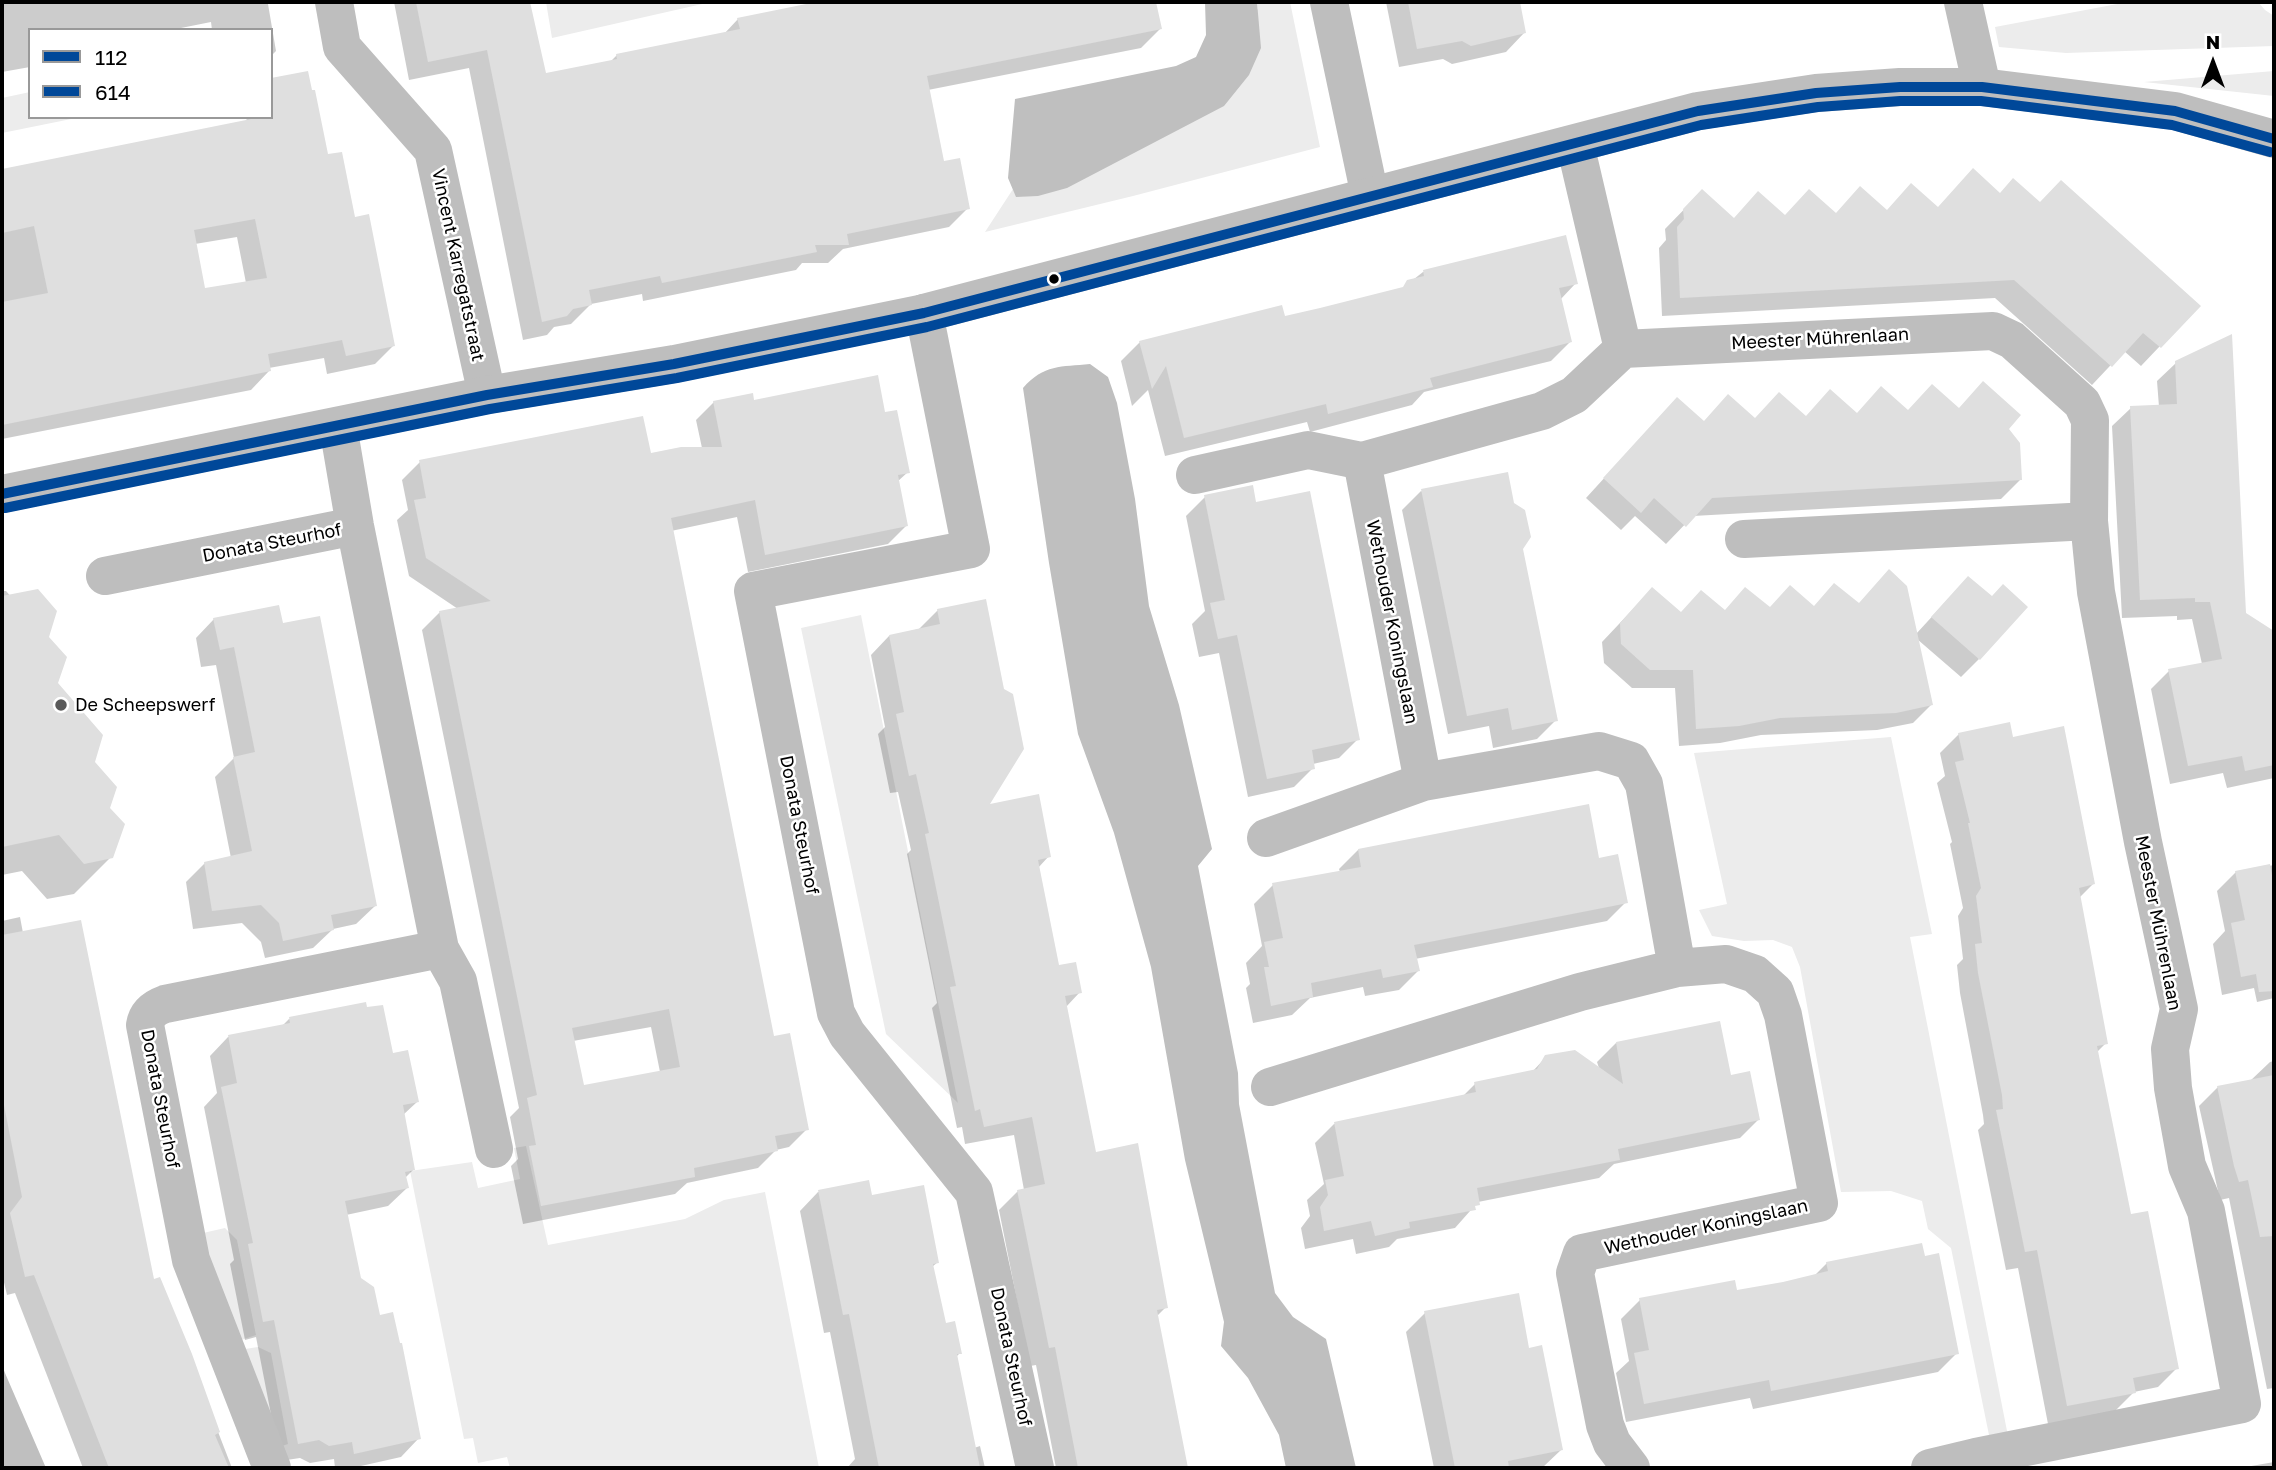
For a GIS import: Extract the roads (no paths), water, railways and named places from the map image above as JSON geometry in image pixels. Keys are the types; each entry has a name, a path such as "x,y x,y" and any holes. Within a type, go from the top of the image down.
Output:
{"street":[{"name":"Vincent Karregatstraat","path":"334,2 342,47 433,150 487,396"},
{"path":"1329,2 1370,196"},
{"path":"1963,2 1982,87"},
{"path":"2,494 487,396 674,364 924,313 1698,111 1816,93 1900,87 1982,87 2175,111 2274,139"},
{"path":"1195,475 1308,450 1362,461 1542,411 1574,395 1623,349 1575,144"},
{"path":"2274,146 2274,167"},
{"name":"Donata Steurhof","path":"924,313 971,549 753,591 836,1013 847,1034 974,1192 1035,1468"},
{"name":"Meester Mührenlaan","path":"1623,349 1993,331 2012,340 2082,403 2090,420 2089,521 2096,592 2143,842 2179,1009 2170,1049 2180,1127 2187,1166 2206,1211 2258,1408 1978,1463"},
{"name":"Donata Steurhof","path":"338,426 355,526 440,949 458,981 494,1149"},
{"name":"Wethouder Koningslaan","path":"1362,461 1423,782"},
{"path":"1744,539 2089,521"},
{"name":"Donata Steurhof","path":"105,576 355,526"},
{"path":"1266,838 1423,782 1599,751 1631,761 1644,784 1677,968"},
{"name":"Donata Steurhof","path":"272,1468 191,1260 145,1025 146,1017 154,1008 165,1004 440,949"},
{"name":"Wethouder Koningslaan","path":"1270,1087 1580,992 1677,968 1726,964 1755,974 1775,992 1783,1015 1819,1203 1582,1253 1575,1273 1605,1425 1612,1443 1631,1468"},
{"path":"1930,1468 1978,1463"}],"place":[{"name":"De Scheepswerf","path":"61,705"}]}
